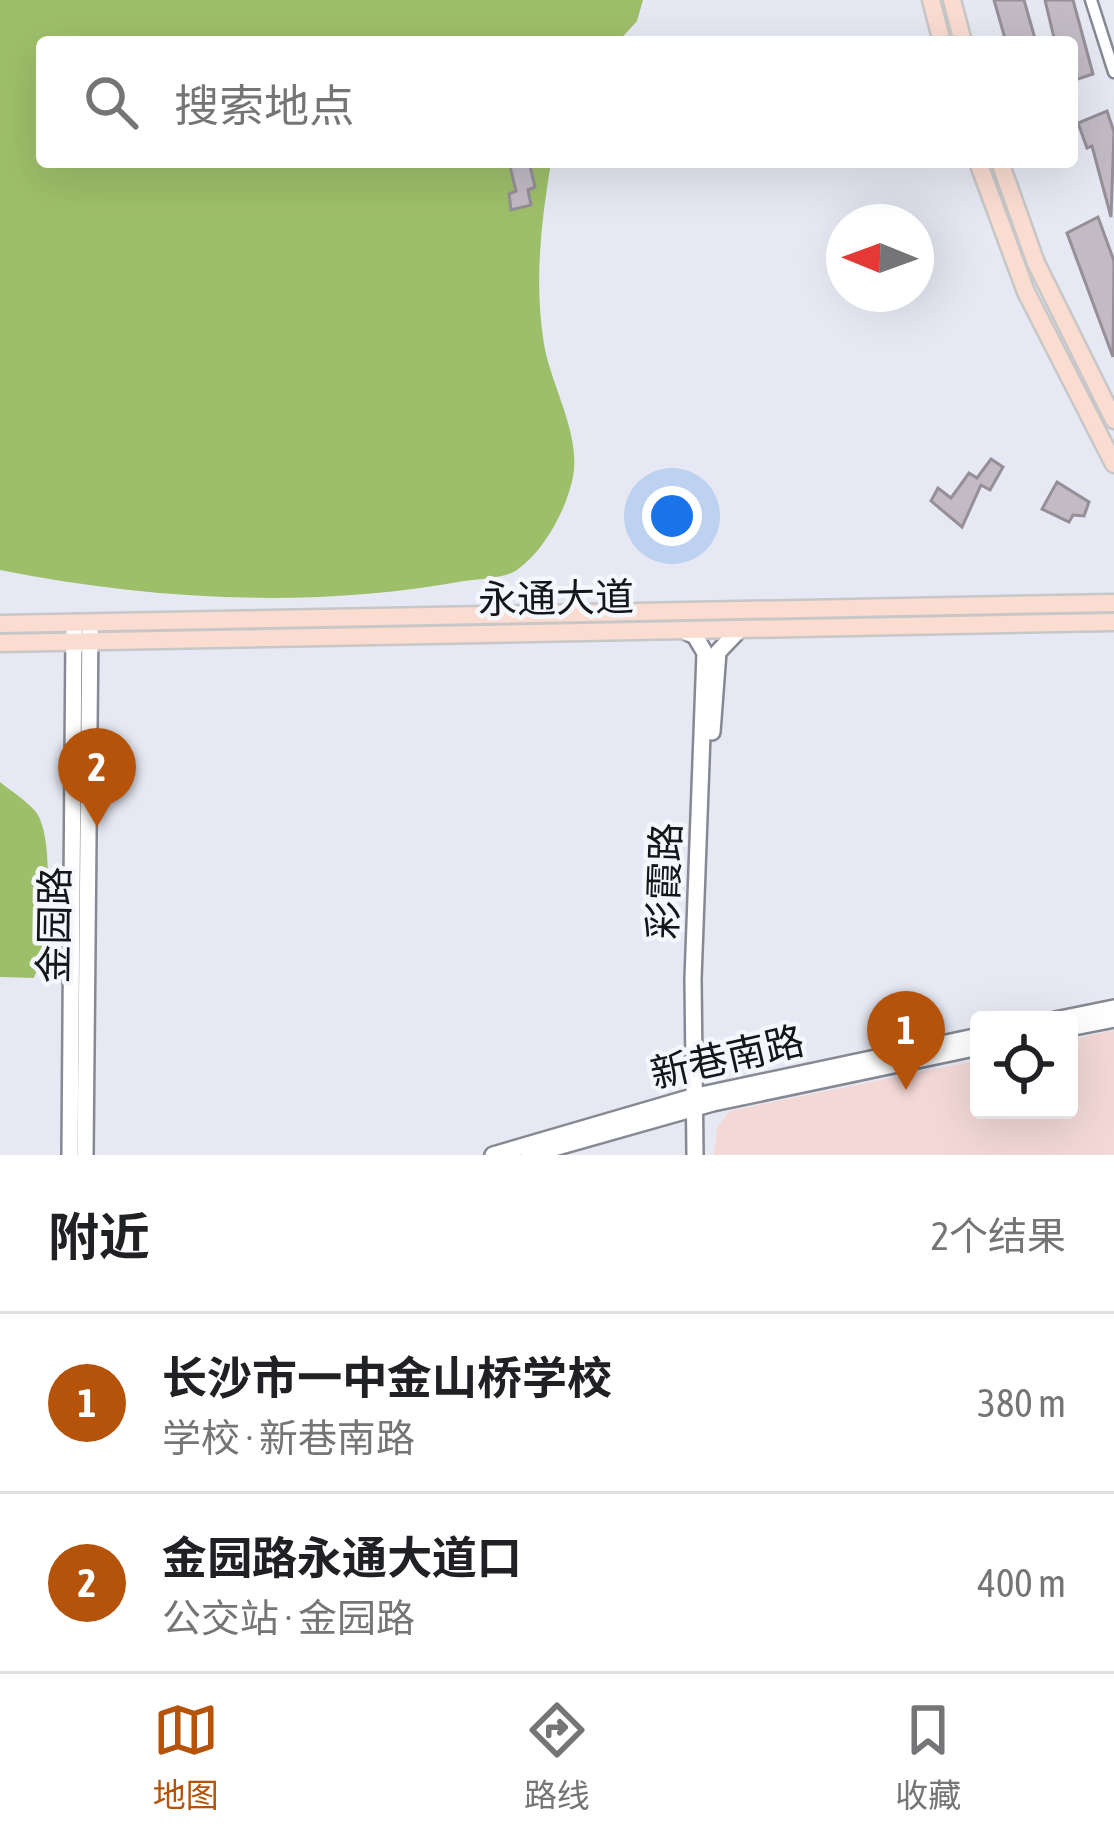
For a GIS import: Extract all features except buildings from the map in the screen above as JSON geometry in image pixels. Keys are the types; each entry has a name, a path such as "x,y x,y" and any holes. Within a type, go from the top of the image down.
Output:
{"main road":[{"path":"932,0 941,36"},
{"path":"952,0 961,36"},
{"path":"980,168 1026,292 1114,464"},
{"path":"1002,168 1042,278 1114,420"},
{"path":"1079,604 1114,594"},
{"name":"永通大道","path":"0,624 82,632 1114,603"},
{"name":"永通大道","path":"0,643 40,642 82,632 119,641 1114,622"},
{"name":"彩霞路","path":"694,1155 716,660 726,638 743,627"},
{"name":"彩霞路","path":"674,629 695,636 705,653 697,1102 705,1155"},
{"name":"金园路","path":"82,632 85,1155"},
{"path":"40,642 64,652 82,670 119,641"},
{"name":"金园路","path":"70,1155 82,670"},
{"path":"1078,1015 1114,1008"},
{"path":"1078,1026 1114,1019"},
{"name":"新巷南路","path":"493,1155 970,1038"},
{"name":"新巷南路","path":"529,1155 697,1102 970,1049"}],"street":[{"path":"1091,0 1114,72"}],"shaded area":[{"path":"1114,1030 1114,1155 714,1155 717,1128 729,1111 970,1062 970,1119 1078,1119 1078,1038"}],"green space":[{"path":"0,0 643,0 637,21 623,36 36,36 36,168 550,168 539,298 548,360 573,444 573,477 560,516 545,540 512,573 492,578 290,598 173,594 0,570"},
{"path":"0,782 36,812 46,845 46,920 34,978 0,977"}],"place":[{"name":"金园路永通大道口","path":"97,827"},
{"name":"长沙市一中金山桥学校","path":"906,1090"}]}
